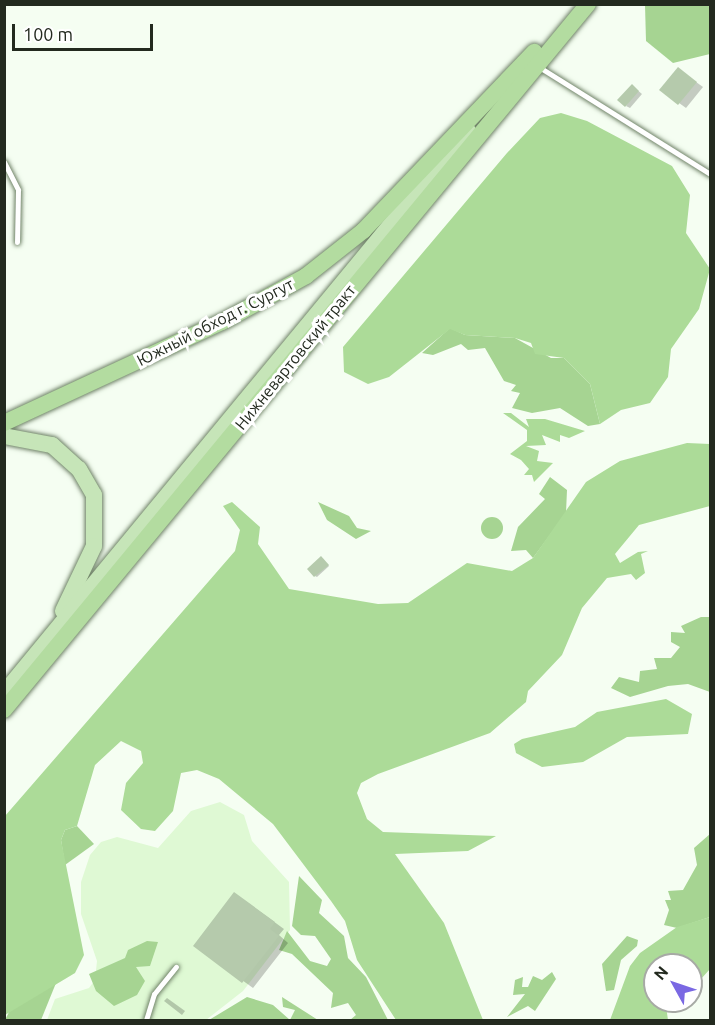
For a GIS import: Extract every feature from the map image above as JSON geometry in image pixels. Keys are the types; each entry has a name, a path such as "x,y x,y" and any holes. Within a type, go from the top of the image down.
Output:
{"highway":[{"name":"Нижневартовский тракт","path":"4,710 532,62 573,4"},
{"name":"Нижневартовский тракт","path":"532,62 588,4"},
{"name":"Южный обход г. Сургут","path":"4,423 222,322 306,276 363,231 532,62"}],"main road":[{"name":"Нижневартовский тракт","path":"4,693 532,62"},
{"path":"4,436 33,438 67,456 89,484 98,512 98,532 84,570 27,666"}],"lane":[{"path":"532,62 711,174"},
{"path":"4,162 18,190 17,242"},
{"path":"146,1020 154,994 176,967"}],"shaded area":[{"path":"645,5 710,5 710,54 673,63 646,41"},
{"path":"561,113 587,121 672,166 690,195 686,233 710,269 699,309 671,349 668,377 650,403 621,410 600,424 590,384 564,358 535,354 531,343 515,338 465,335 450,329 389,377 368,384 344,372 343,347 507,153 540,118"},
{"path":"450,328 465,335 515,338 551,358 564,358 590,384 600,424 588,426 560,408 532,413 512,408 520,393 511,391 516,385 504,381 485,348 468,350 461,344 433,355 422,353"},
{"path":"503,413 511,413 529,427 526,419 545,419 585,431 569,438 560,435 560,442 542,435 546,445 526,446 539,451 537,461 553,463 534,482 532,475 524,475 529,469 521,460 510,454 527,441 527,430"},
{"path":"687,443 710,444 710,506 639,525 615,554 620,563 638,552 648,551 641,554 645,573 636,580 631,574 607,578 582,608 562,655 528,691 526,702 490,733 378,774 361,783 357,793 367,819 383,832 496,836 468,851 395,854 444,923 483,1020 396,1020 357,960 345,921 331,901 273,824 219,779 197,770 181,773 173,811 155,831 141,829 121,810 126,783 143,763 141,751 121,741 95,765 77,826 65,830 61,840 84,955 75,973 5,1015 5,816 235,551 240,530 223,506 232,502 260,527 258,544 289,589 378,604 408,603 467,563 512,571 533,558 586,482 620,461"},
{"path":"550,477 567,490 566,513 533,558 526,550 511,551 518,527 545,499 539,494"},
{"path":"318,502 349,516 357,528 371,531 356,539 327,520"},
{"path":"492,517 500,520 503,528 500,536 492,539 484,536 481,528 484,520"},
{"path":"701,617 710,617 710,692 688,684 668,686 630,697 611,688 619,677 639,682 640,671 657,669 654,658 671,658 680,647 671,642 671,632 685,633 681,626"},
{"path":"666,699 692,714 688,734 627,737 583,762 542,767 516,753 514,744 522,739 575,727 597,712"},
{"path":"220,802 244,815 252,841 289,882 290,930 243,991 206,1020 47,1020 55,999 89,988 95,980 97,961 81,914 81,882 90,855 101,842 117,837 158,848 191,811"},
{"path":"77,826 94,844 65,865 61,840 65,830"},
{"path":"710,834 710,917 677,928 664,925 669,910 665,900 671,900 668,891 683,890 697,865 694,848"},
{"path":"299,876 322,900 319,913 344,936 348,958 366,977 388,1020 350,1020 356,1015 348,1003 331,1008 333,993 292,954 279,950 287,931 310,961 327,966 331,959 315,936 301,935 292,926"},
{"path":"710,917 710,969 703,977 703,953 643,953 643,1013 667,1013 668,1020 610,1020 630,966 640,953 677,927"},
{"path":"627,936 638,940 637,946 621,960 614,990 606,991 602,964"},
{"path":"147,941 158,942 150,966 136,967 145,981 137,995 114,1006 96,991 89,974 125,958 128,950"},
{"path":"552,972 556,979 535,1011 528,1006 507,1017 525,994 513,995 515,980 523,977 522,987 528,987 533,976 542,980"},
{"path":"56,983 41,1020 5,1020 10,1010"},
{"path":"247,997 273,1005 290,1020 209,1020"},
{"path":"282,997 318,1020 290,1020 295,1010 283,1007"}],"building":[{"path":"678,67 697,82 678,105 659,90"},
{"path":"632,84 639,91 625,107 617,100"},
{"path":"321,556 329,565 314,577 307,569"},
{"path":"234,892 275,922 270,929 279,936 242,983 193,946"}]}
